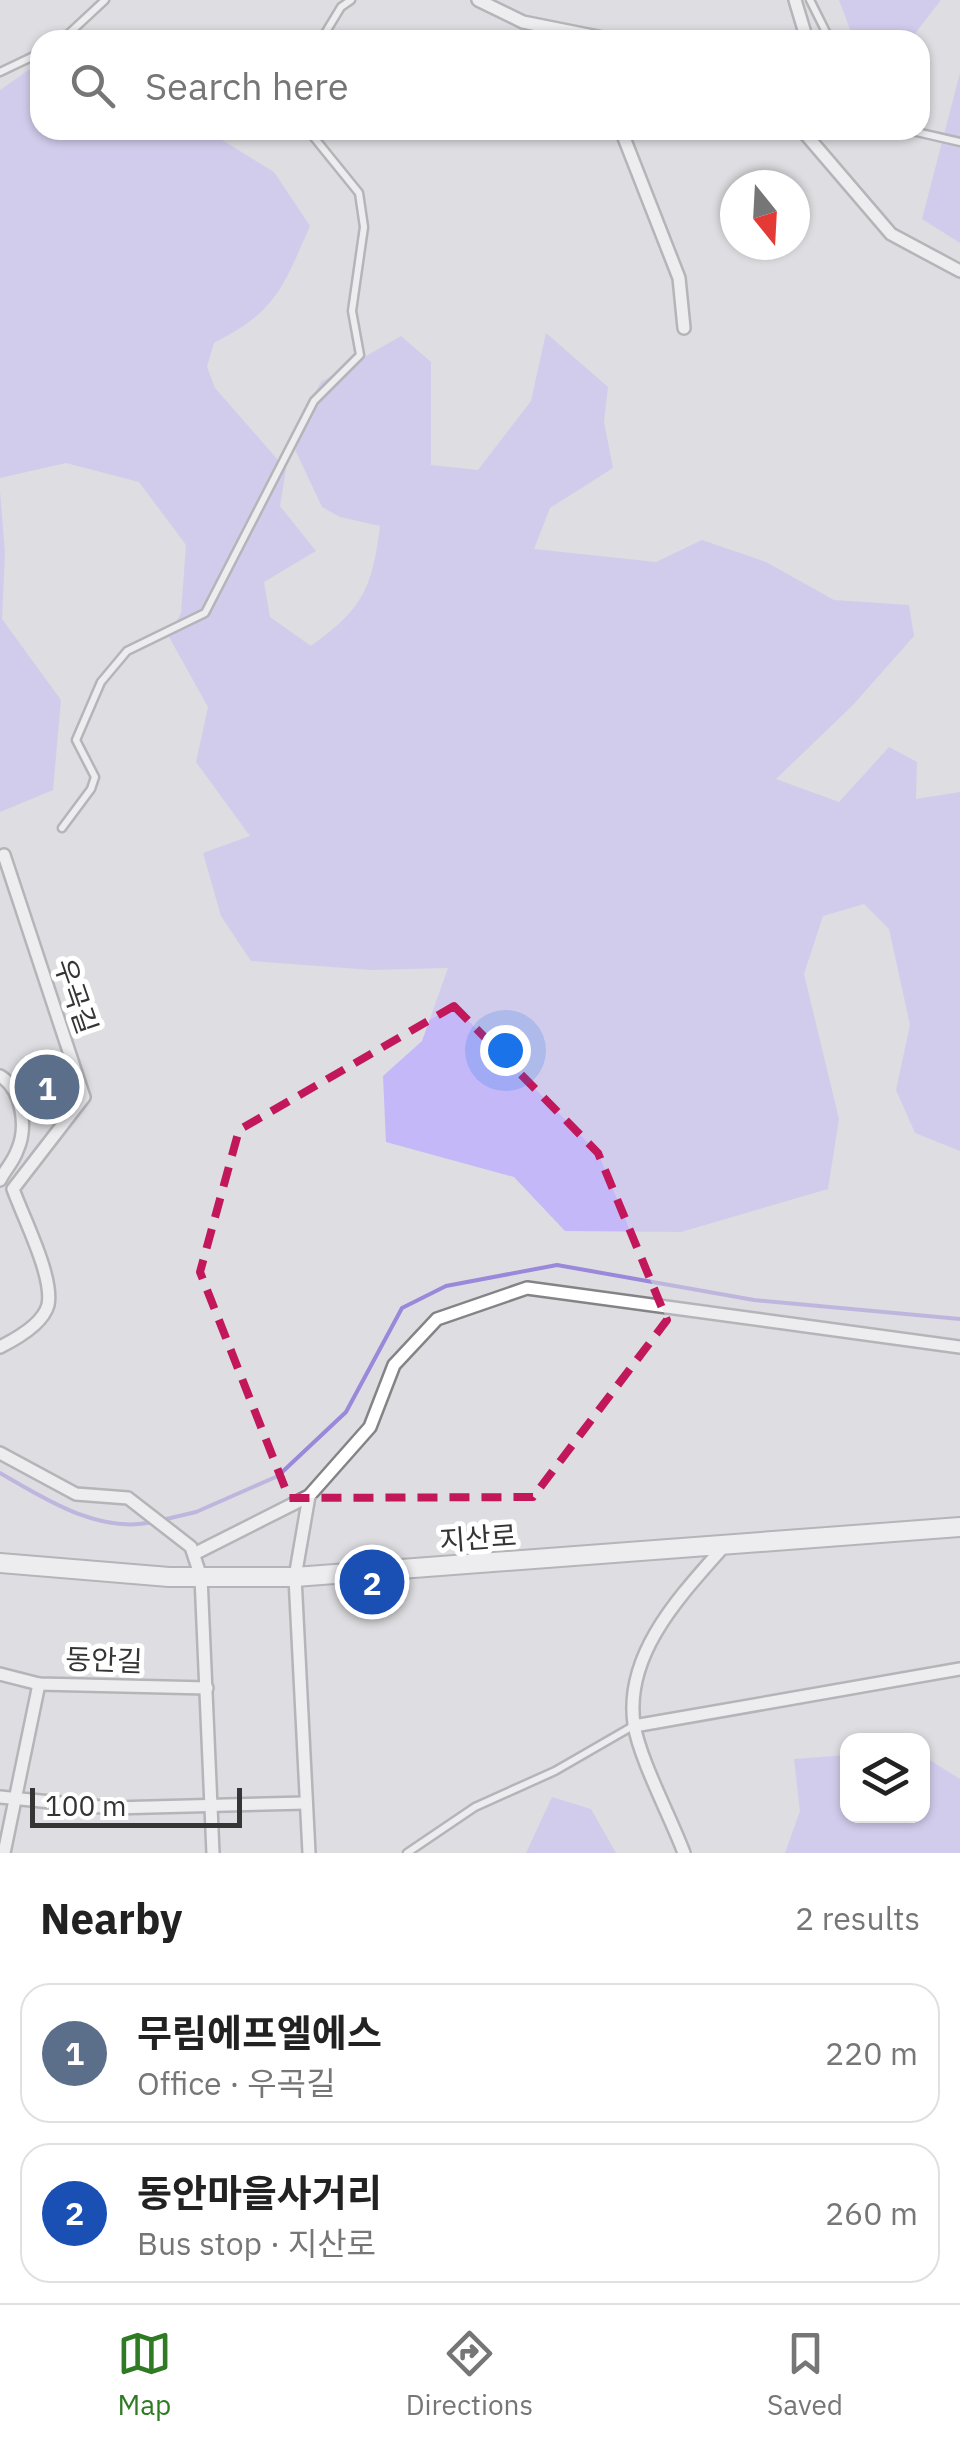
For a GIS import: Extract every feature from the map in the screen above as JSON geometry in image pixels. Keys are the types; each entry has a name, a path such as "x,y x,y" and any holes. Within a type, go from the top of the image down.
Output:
{"main road":[{"name":"지산로","path":"0,1563 202,1578 295,1577 502,1565 728,1542 960,1528"}],"street":[{"path":"478,0 522,22 562,30"},
{"path":"795,0 804,30"},
{"path":"625,140 679,278 684,328"},
{"path":"811,140 891,234 960,271"},
{"name":"우곡길","path":"4,855 84,1096 4,1185"},
{"path":"0,1076 18,1098 24,1123 4,1185 38,1253 49,1302 43,1316 0,1347"},
{"path":"194,1550 309,1496 370,1427 394,1365 437,1319 527,1288 960,1347"},
{"path":"0,1453 76,1494 128,1498 194,1550 202,1578 213,1853"},
{"path":"309,1496 295,1577 309,1853"},
{"path":"684,1853 634,1726 634,1684 662,1618 728,1542"},
{"path":"634,1726 960,1669"},
{"name":"동안길","path":"0,1674 40,1684 207,1688"},
{"path":"4,1853 40,1684"},
{"path":"0,1797 112,1808 306,1804"}],"lane":[{"path":"73,30 105,0"},
{"path":"328,30 342,7 352,0"},
{"path":"810,0 825,30"},
{"path":"0,72 30,58"},
{"path":"930,135 960,142"},
{"path":"62,828 92,789 94,777 76,740 101,682 127,651 205,612 314,401 360,355 352,311 364,227 358,193 316,140"},
{"path":"407,1853 476,1807 554,1771 634,1726"}],"highlighted area":[{"path":"454,1006 598,1153 667,1320 533,1497 289,1498 200,1272 239,1130"}],"shaded area":[{"path":"839,0 941,0 918,30 850,30"},
{"path":"30,69 30,140 222,140 274,172 310,226 276,295 252,320 214,343 207,367 215,388 286,469 280,506 316,551 264,582 270,617 311,646 342,621 362,596 373,567 380,526 340,517 322,507 290,439 321,382 401,336 431,362 431,465 478,470 531,401 546,333 608,387 604,422 613,468 550,508 534,549 656,562 702,540 766,562 834,600 909,605 914,636 853,705 776,779 839,802 889,747 917,762 916,799 960,792 960,1151 915,1133 896,1090 910,1025 889,929 864,904 823,916 804,974 839,1119 828,1189 681,1232 565,1231 514,1177 386,1142 383,1076 422,1041 448,968 372,970 251,961 221,916 203,853 250,836 196,762 208,707 169,637 181,613 186,545 139,482 66,463 0,478 0,90"},
{"path":"960,73 960,243 922,219"},
{"path":"0,491 5,553 2,619 61,700 53,790 0,812"},
{"path":"840,1756 840,1823 930,1823 930,1760 960,1779 960,1853 785,1853 800,1811 794,1759"},
{"path":"552,1797 591,1809 616,1853 526,1853"}],"waterway":[{"path":"162,1520 196,1512 278,1476 346,1412 402,1308 446,1286 557,1265 754,1300 960,1319"},
{"path":"0,1473 92,1519 132,1524 153,1522"}],"place":[{"name":"무림에프엘에스","path":"47,1087"},
{"name":"동안마을사거리","path":"372,1582"}]}
